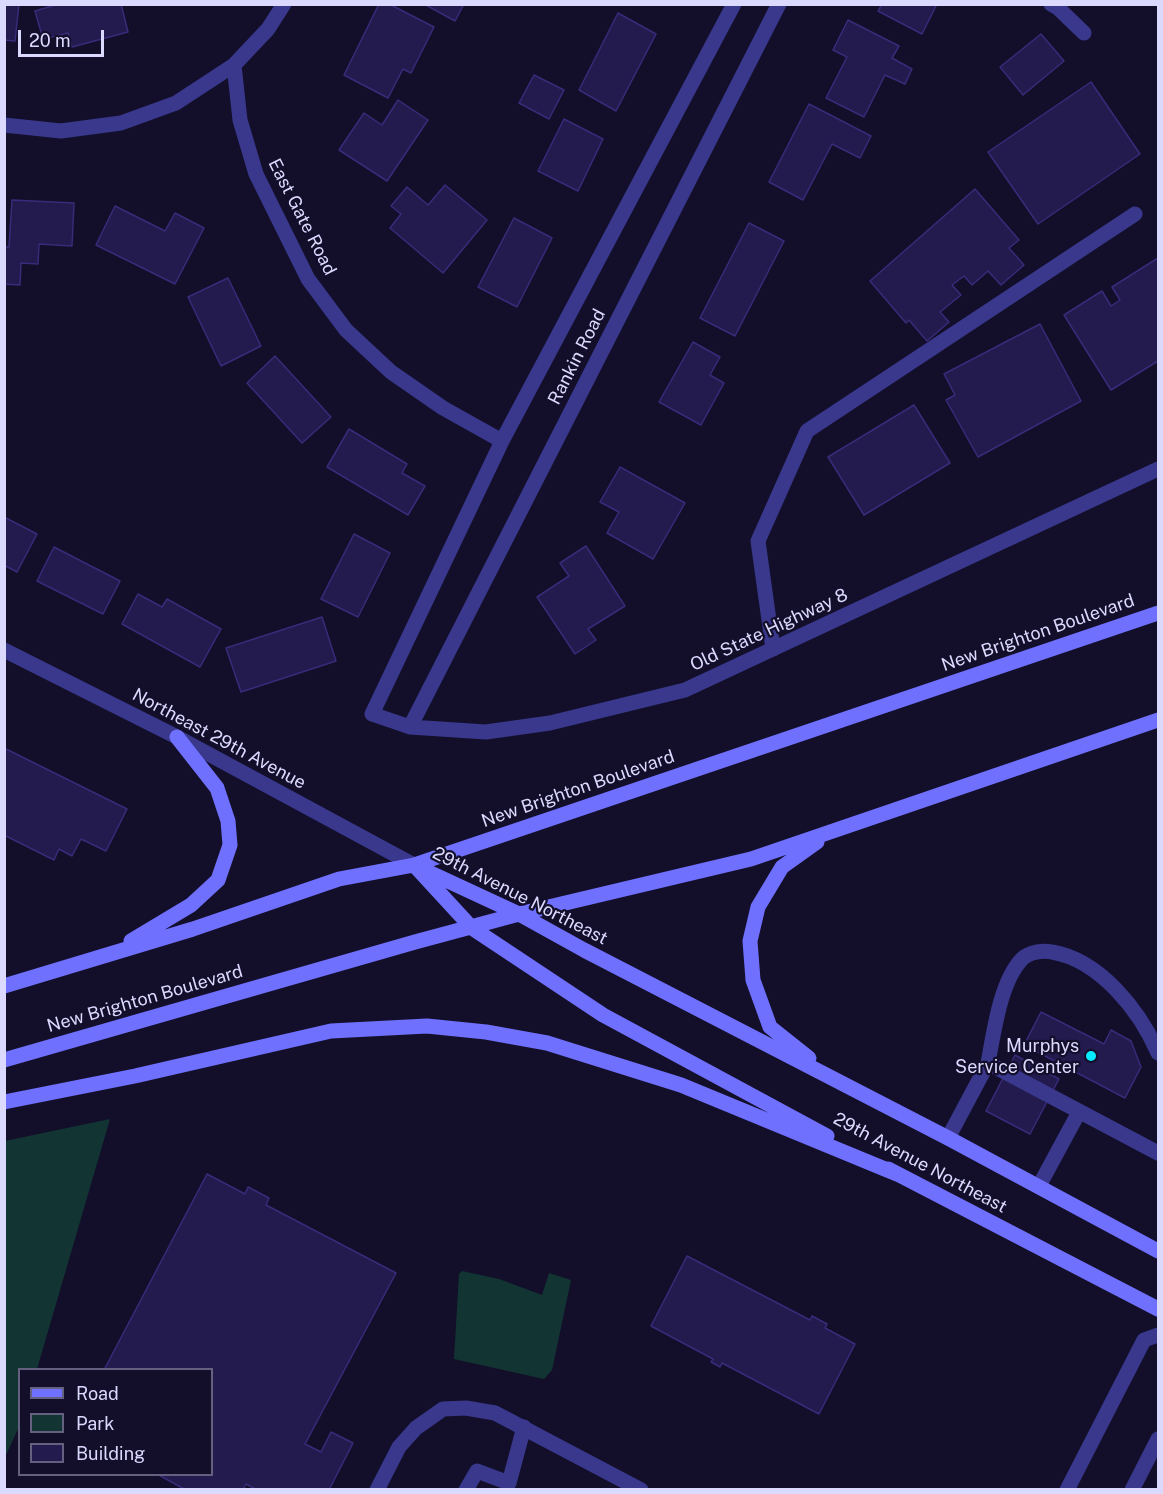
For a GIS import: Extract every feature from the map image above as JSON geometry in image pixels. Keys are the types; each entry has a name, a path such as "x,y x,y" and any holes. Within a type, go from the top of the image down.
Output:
{"main road":[{"name":"New Brighton Boulevard","path":"4,986 193,929 339,879 414,865 1158,613"},
{"name":"New Brighton Boulevard","path":"4,1060 403,945 519,914 751,859 1158,720"},
{"path":"112,953 191,905 218,880 230,845 228,821 217,788 177,737"},
{"path":"833,831 782,867 758,907 750,941 753,980 770,1027 835,1078"},
{"name":"29th Avenue Northeast","path":"414,865 519,914 835,1078 1158,1251"},
{"name":"29th Avenue Northeast","path":"414,865 472,927 603,1015 897,1174 1158,1309"},
{"path":"4,1102 135,1076 332,1031 427,1026 486,1032 548,1043 681,1085 897,1174"}],"street":[{"path":"4,125 61,131 121,123 176,103 234,65 268,29 284,4"},
{"name":"Rankin Road","path":"372,714 502,441 734,4"},
{"name":"Rankin Road","path":"410,727 779,4"},
{"path":"1051,4 1084,33"},
{"name":"East Gate Road","path":"234,65 240,120 256,174 308,279 346,330 391,372 443,408 502,441"},
{"path":"773,649 758,541 807,431 1135,214"},
{"name":"Old State Highway 8","path":"372,714 410,727 486,732 550,723 685,690 1158,469"},
{"name":"Northeast 29th Avenue","path":"4,650 177,737 414,865"},
{"path":"948,1138 988,1064 994,1028 1006,985 1016,967 1025,957 1044,950 1069,954 1085,963 1118,992 1149,1031 1158,1053"},
{"path":"988,1064 1158,1153"},
{"path":"1039,1186 1079,1112"},
{"path":"1067,1490 1144,1340 1158,1335"},
{"path":"377,1490 399,1448 416,1428 443,1409 466,1408 495,1413 641,1490"},
{"path":"466,1490 477,1472 515,1486 524,1427"},
{"path":"1132,1490 1158,1439"}],"green space":[{"path":"110,1119 37,1368 18,1368 18,1429 5,1457 5,1141"},
{"path":"462,1271 499,1279 542,1295 549,1273 571,1280 552,1370 544,1379 454,1359 459,1274"}],"building":[{"path":"4,4 19,4 15,41 4,40"},
{"path":"59,4 121,4 128,32 72,47 68,33 43,39 35,11"},
{"path":"379,4 389,4 434,27 411,73 403,69 388,98 344,75"},
{"path":"424,4 464,4 455,21"},
{"path":"882,4 937,4 922,34 878,11"},
{"path":"618,13 656,34 616,111 579,90"},
{"path":"848,20 899,46 892,58 912,69 905,84 885,75 864,117 826,98 847,57 833,50"},
{"path":"1041,34 1064,61 1023,95 1000,67"},
{"path":"534,75 564,90 549,119 519,103"},
{"path":"1091,82 1140,154 1038,224 988,152"},
{"path":"398,100 428,120 387,181 339,150 364,113 382,125"},
{"path":"809,104 871,136 860,158 832,144 803,200 769,182"},
{"path":"564,119 603,139 578,191 538,171"},
{"path":"445,185 487,220 443,273 390,228 401,214 391,206 407,187 428,205"},
{"path":"975,189 1019,240 1009,248 1024,265 1001,285 988,271 972,285 964,276 952,285 961,295 940,312 949,322 927,341 909,320 906,323 870,281"},
{"path":"12,200 74,203 72,246 39,244 38,264 21,263 20,285 4,284 4,247 9,247"},
{"path":"115,206 165,231 175,213 204,228 175,284 96,245"},
{"path":"514,218 552,238 517,307 478,287"},
{"path":"749,223 784,241 735,336 700,318"},
{"path":"1158,258 1158,361 1111,390 1064,315 1102,291 1111,306 1120,300 1112,287"},
{"path":"228,278 261,346 221,366 188,297"},
{"path":"1040,324 1081,401 978,457 946,400 955,395 944,374"},
{"path":"693,342 720,357 710,375 724,383 701,425 659,402"},
{"path":"275,356 331,417 302,443 247,383"},
{"path":"914,405 950,463 864,515 828,457"},
{"path":"349,429 407,464 402,473 425,486 408,515 327,467"},
{"path":"620,467 685,503 653,559 607,533 619,512 600,502"},
{"path":"4,517 37,534 17,572 4,565"},
{"path":"354,534 390,553 358,617 321,599"},
{"path":"586,546 625,606 588,629 596,640 575,654 537,597 569,576 560,563"},
{"path":"54,547 120,581 103,614 37,581"},
{"path":"138,594 162,607 167,599 221,629 200,667 122,624"},
{"path":"322,617 336,661 241,692 226,648"},
{"path":"4,748 127,809 106,851 81,839 72,856 59,849 54,860 4,835"},
{"name":"Murphys Service Center","path":"1041,1012 1104,1044 1111,1030 1131,1041 1141,1067 1125,1098 1024,1045"},
{"name":"Murphys Service Center","path":"1015,1055 1059,1079 1030,1134 986,1111"},
{"path":"207,1174 245,1194 248,1187 269,1198 266,1205 396,1273 305,1444 321,1452 331,1432 353,1443 329,1490 257,1490 246,1484 243,1490 186,1490 161,1476 213,1476 213,1368 105,1368"},
{"path":"687,1256 810,1320 812,1316 827,1324 825,1328 855,1344 819,1414 722,1363 720,1367 711,1362 713,1359 651,1326"}],"place":[{"name":"Murphys Service Center","path":"1091,1056"}]}
